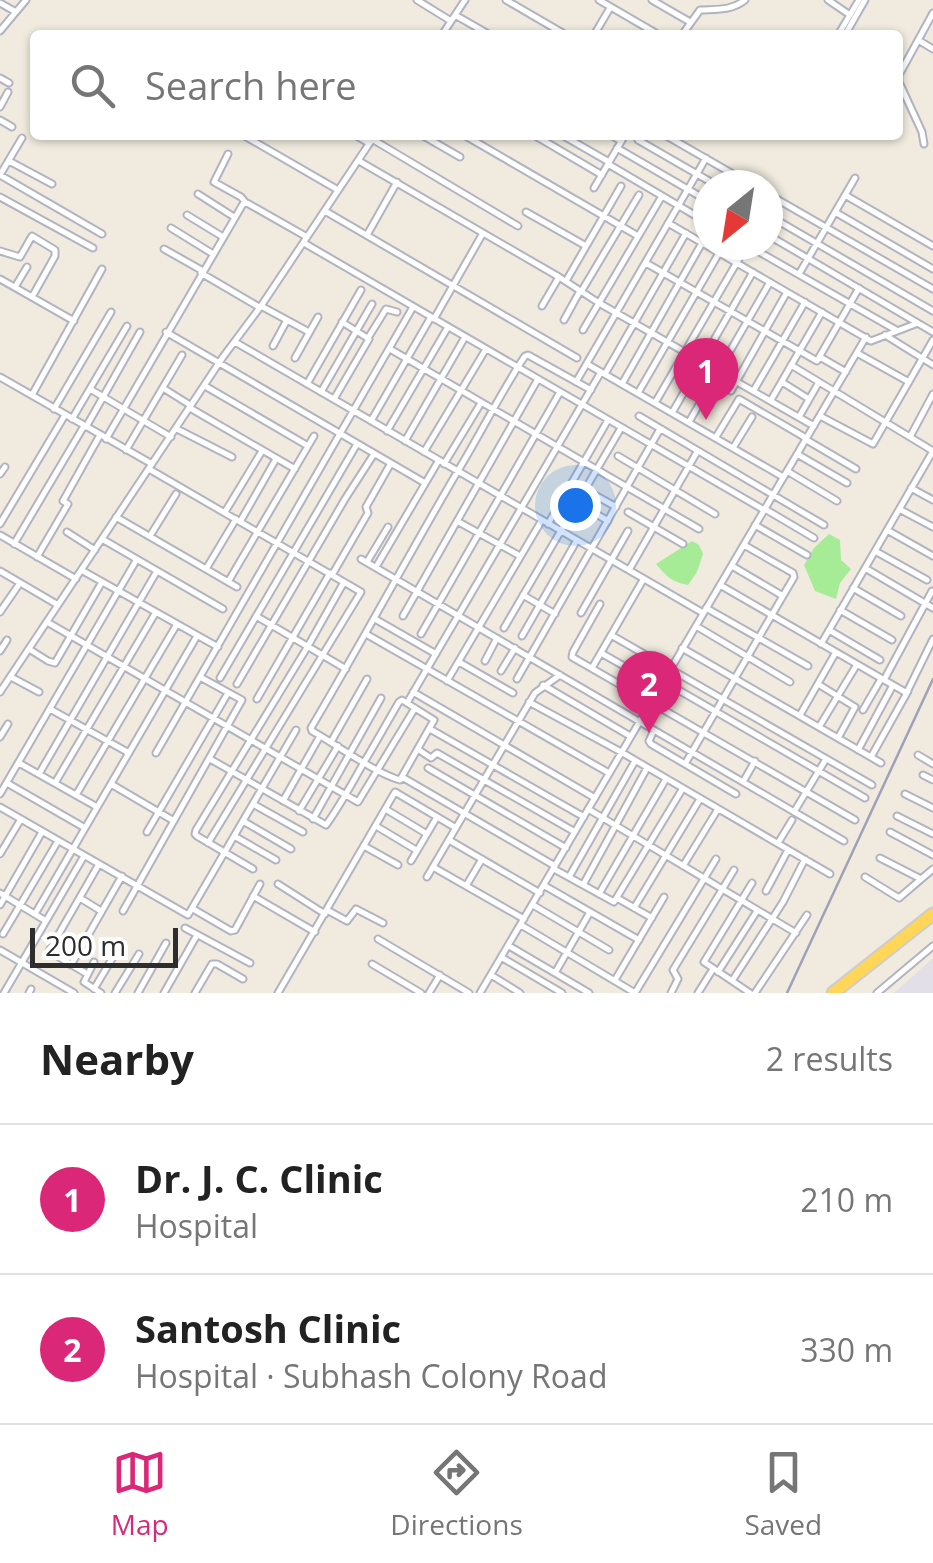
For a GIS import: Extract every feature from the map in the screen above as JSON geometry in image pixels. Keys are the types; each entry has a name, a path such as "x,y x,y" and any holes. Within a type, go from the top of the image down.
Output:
{"highway":[{"path":"834,993 933,914"},
{"path":"844,993 933,923"}],"street":[{"path":"0,31 26,0"},
{"path":"417,0 479,30"},
{"path":"445,30 465,0"},
{"path":"506,0 557,30"},
{"path":"599,0 650,30"},
{"path":"652,0 690,22"},
{"path":"685,30 700,10 721,10 744,0"},
{"path":"828,0 850,15"},
{"path":"844,30 862,0"},
{"path":"845,30 862,0"},
{"path":"0,3 16,12"},
{"path":"597,30 611,7"},
{"path":"903,66 933,13"},
{"path":"918,40 933,49"},
{"path":"0,78 9,83"},
{"path":"0,106 8,92"},
{"path":"903,92 924,144"},
{"path":"0,120 12,127"},
{"path":"22,138 0,175 102,234"},
{"path":"255,140 338,190"},
{"path":"0,692 371,140"},
{"path":"374,140 518,226"},
{"path":"431,140 460,157"},
{"path":"473,140 638,236"},
{"path":"544,140 602,175"},
{"path":"570,140 693,214"},
{"path":"638,140 693,172"},
{"path":"674,140 726,170"},
{"path":"594,188 621,141 693,192"},
{"path":"228,154 214,182 246,203 414,307 814,538"},
{"path":"699,170 706,158"},
{"path":"358,160 814,426"},
{"path":"9,161 52,184"},
{"path":"799,274 855,178"},
{"path":"576,382 693,181"},
{"path":"367,235 397,182"},
{"path":"542,306 586,246 621,186"},
{"path":"198,194 234,217"},
{"path":"564,320 639,195"},
{"path":"845,195 933,246"},
{"path":"582,330 662,196"},
{"path":"0,197 94,248"},
{"path":"37,557 68,504 63,501 246,203"},
{"path":"783,203 933,289"},
{"path":"324,210 577,358"},
{"path":"526,212 586,246"},
{"path":"836,212 933,269"},
{"path":"187,215 223,237"},
{"path":"783,221 933,311"},
{"path":"668,223 693,237"},
{"path":"171,228 213,254"},
{"path":"371,421 484,233"},
{"path":"407,703 686,233"},
{"path":"0,251 20,256 32,236 55,250 32,297"},
{"path":"783,244 933,332"},
{"path":"164,249 309,332"},
{"path":"622,384 693,258"},
{"path":"638,393 715,260"},
{"path":"733,260 866,338 874,340 918,323"},
{"path":"774,260 896,330"},
{"path":"646,262 816,360 859,288"},
{"path":"655,402 737,262"},
{"path":"15,287 27,267"},
{"path":"32,396 102,270"},
{"path":"672,413 754,272"},
{"path":"0,280 74,321"},
{"path":"688,422 770,282"},
{"path":"307,384 361,290"},
{"path":"732,392 788,292"},
{"path":"754,390 805,302"},
{"path":"321,392 372,304"},
{"path":"156,752 414,307"},
{"path":"334,399 386,308 397,312"},
{"path":"54,408 111,312"},
{"path":"770,400 822,312"},
{"path":"294,358 318,318"},
{"path":"273,346 287,320"},
{"path":"342,322 368,338"},
{"path":"72,419 127,326"},
{"path":"387,430 448,327"},
{"path":"14,544 140,332"},
{"path":"166,332 426,483"},
{"path":"884,335 933,365"},
{"path":"405,441 465,337"},
{"path":"480,993 866,338"},
{"path":"820,416 871,445 933,340"},
{"path":"235,342 644,579 808,666"},
{"path":"424,452 486,349"},
{"path":"390,350 699,529"},
{"path":"857,352 909,382"},
{"path":"126,450 182,355"},
{"path":"210,759 327,825 365,762 400,701 434,720 398,781 378,770 365,762 350,753 338,746 330,742 311,729 527,355 591,390"},
{"path":"820,357 846,372"},
{"path":"587,364 733,448 837,501"},
{"path":"791,365 933,451 821,644"},
{"path":"0,388 2,379 361,592 208,843"},
{"path":"402,616 538,380"},
{"path":"782,382 810,399"},
{"path":"799,417 819,382"},
{"path":"205,386 308,446"},
{"path":"163,388 294,468"},
{"path":"90,389 171,437"},
{"path":"421,634 560,392"},
{"path":"910,437 933,394"},
{"path":"716,438 739,399 856,469"},
{"path":"376,568 426,483 481,403"},
{"path":"0,524 65,415"},
{"path":"639,416 824,526"},
{"path":"733,448 752,417"},
{"path":"447,682 521,556 565,496 608,420"},
{"path":"504,628 622,428"},
{"path":"177,429 232,457"},
{"path":"517,679 660,429"},
{"path":"228,582 314,436"},
{"path":"220,678 357,444"},
{"path":"224,512 262,450"},
{"path":"629,570 698,451"},
{"path":"237,684 374,454"},
{"path":"797,454 847,483"},
{"path":"618,456 714,514"},
{"path":"206,569 276,458"},
{"path":"258,699 368,513 366,506 391,463"},
{"path":"0,474 5,466"},
{"path":"924,467 933,472"},
{"path":"911,488 933,500"},
{"path":"586,490 616,507"},
{"path":"150,536 176,494"},
{"path":"565,496 608,520"},
{"path":"900,509 933,527"},
{"path":"628,512 683,544"},
{"path":"116,517 237,587"},
{"path":"457,520 521,556"},
{"path":"755,525 807,555"},
{"path":"388,527 364,560 844,841"},
{"path":"887,530 933,556"},
{"path":"581,613 628,531"},
{"path":"66,532 95,550"},
{"path":"0,536 76,579"},
{"path":"102,539 224,609"},
{"path":"522,636 577,540"},
{"path":"685,764 794,574 744,544"},
{"path":"875,551 927,580"},
{"path":"0,794 136,559"},
{"path":"732,566 783,596"},
{"path":"865,568 933,608"},
{"path":"82,570 218,648"},
{"path":"0,571 58,605"},
{"path":"39,774 157,571"},
{"path":"592,668 644,579"},
{"path":"29,649 55,663 102,582"},
{"path":"253,869 208,843 195,834 196,830 344,582"},
{"path":"0,612 20,583"},
{"path":"720,584 908,692"},
{"path":"854,588 901,616"},
{"path":"863,710 932,590"},
{"path":"523,595 554,614"},
{"path":"600,604 572,654 575,658 855,820"},
{"path":"840,610 892,640"},
{"path":"55,783 156,612"},
{"path":"256,616 346,669"},
{"path":"375,619 436,654"},
{"path":"48,622 359,802 415,708"},
{"path":"76,795 177,624"},
{"path":"696,626 790,682"},
{"path":"829,630 880,660"},
{"path":"366,634 609,773"},
{"path":"611,635 872,785"},
{"path":"35,914 197,636"},
{"path":"485,661 498,638"},
{"path":"870,757 933,639"},
{"path":"0,651 7,640"},
{"path":"502,671 514,648"},
{"path":"682,648 881,763"},
{"path":"800,716 836,652"},
{"path":"600,653 716,712 866,798"},
{"path":"460,662 513,693"},
{"path":"818,727 857,664"},
{"path":"427,877 529,702 543,685 560,674"},
{"path":"123,911 242,700 200,677"},
{"path":"6,679 39,692"},
{"path":"330,742 368,679"},
{"path":"818,684 855,708 838,738"},
{"path":"543,685 630,736"},
{"path":"858,750 893,686"},
{"path":"414,692 595,798"},
{"path":"147,832 228,693"},
{"path":"313,818 381,698"},
{"path":"529,702 830,874"},
{"path":"50,709 129,754"},
{"path":"0,737 8,724"},
{"path":"430,729 584,817"},
{"path":"0,806 186,915 296,730"},
{"path":"654,730 650,743 736,794"},
{"path":"283,801 320,736"},
{"path":"299,811 338,746"},
{"path":"418,749 432,758 437,753 575,832"},
{"path":"918,756 933,764"},
{"path":"794,812 826,758"},
{"path":"569,877 635,761"},
{"path":"743,782 755,761"},
{"path":"18,763 97,808"},
{"path":"428,768 566,848"},
{"path":"582,885 648,768"},
{"path":"923,775 933,780"},
{"path":"402,777 613,902 682,788"},
{"path":"599,894 666,778"},
{"path":"6,784 85,828"},
{"path":"110,784 174,821"},
{"path":"278,993 396,792 456,828"},
{"path":"905,794 933,808"},
{"path":"634,908 700,799"},
{"path":"253,804 303,832"},
{"path":"386,809 427,834"},
{"path":"683,866 718,809"},
{"path":"588,810 796,933"},
{"path":"897,816 933,834"},
{"path":"411,862 437,817"},
{"path":"0,854 21,819"},
{"path":"778,844 792,820"},
{"path":"243,822 291,848"},
{"path":"376,826 417,850"},
{"path":"0,905 2,895 42,832"},
{"path":"890,832 933,855"},
{"path":"235,836 276,860"},
{"path":"3,934 58,840"},
{"path":"449,840 639,940"},
{"path":"364,846 398,866"},
{"path":"766,890 788,850"},
{"path":"0,983 6,990 84,856"},
{"path":"880,858 921,879"},
{"path":"466,886 482,859"},
{"path":"433,867 635,993 716,859"},
{"path":"732,981 773,919 805,860"},
{"path":"88,974 50,951 99,864"},
{"path":"864,878 898,898 933,869"},
{"path":"671,993 678,979 673,970 734,870"},
{"path":"72,964 122,876"},
{"path":"752,883 704,961 732,981 753,993 807,915"},
{"path":"193,909 234,930 260,884"},
{"path":"278,884 326,912 347,920 356,909 383,924"},
{"path":"2,895 46,921"},
{"path":"254,896 314,932"},
{"path":"615,980 664,897"},
{"path":"80,898 101,911"},
{"path":"617,898 652,918"},
{"path":"533,905 609,950"},
{"path":"698,993 758,910"},
{"path":"555,973 590,912"},
{"path":"186,928 250,963"},
{"path":"164,993 198,934"},
{"path":"378,940 469,993"},
{"path":"94,962 84,982 97,991 122,942"},
{"path":"138,993 166,943"},
{"path":"509,946 589,993"},
{"path":"877,993 933,946"},
{"path":"0,950 74,992"},
{"path":"115,993 138,954"},
{"path":"502,957 562,993"},
{"path":"195,993 212,964 243,978"},
{"path":"372,964 421,993"},
{"path":"429,993 440,976"},
{"path":"492,976 520,993"}],"shaded area":[{"path":"933,958 933,993 894,993"}],"green space":[{"path":"829,534 840,540 841,560 851,569 840,583 836,599 815,591 804,565"},
{"path":"692,541 703,554 688,585 670,578 656,564"}],"railway":[{"path":"787,993 933,679"}],"place":[{"name":"Dr. J. C. Clinic","path":"706,420"},
{"name":"Santosh Clinic","path":"649,733"}]}
